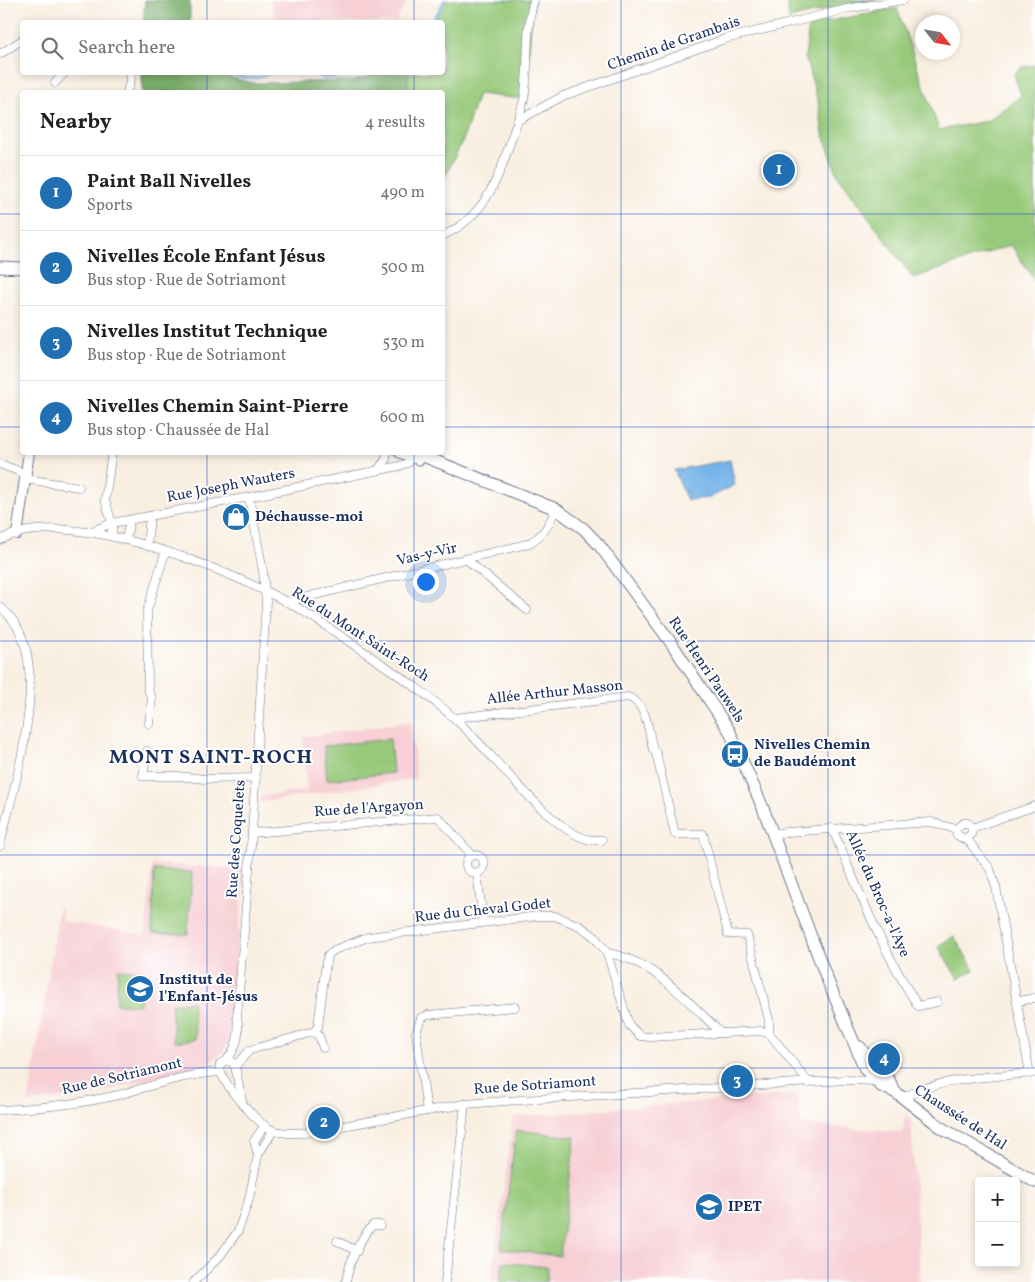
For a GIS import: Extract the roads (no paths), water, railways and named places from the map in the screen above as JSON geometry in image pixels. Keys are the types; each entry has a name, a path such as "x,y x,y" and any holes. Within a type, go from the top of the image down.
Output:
{"main road":[{"path":"0,267 20,268"},
{"name":"Rue Henri Pauwels","path":"416,455 556,509 584,529 600,546 715,706 742,757 773,833 825,974 843,1013"},
{"name":"Chaussée de Hal","path":"843,1013 857,1053 898,1095 960,1139 1035,1182"}],"street":[{"path":"445,234 472,218 491,193 502,169 524,99 528,27 534,0"},
{"name":"Chemin de Grambais","path":"517,121 563,96 725,39 852,8 904,0"},
{"path":"0,54 20,41"},
{"path":"55,83 63,75"},
{"path":"127,90 130,75"},
{"path":"17,534 29,455"},
{"path":"112,455 105,500 112,523 112,536"},
{"path":"378,470 387,455"},
{"name":"Rue Joseph Wauters","path":"86,531 112,523 378,470 408,463 412,455"},
{"path":"0,464 26,476 79,487"},
{"name":"Rue des Coquelets","path":"222,1074 220,1064 226,1061 234,1050 239,1032 237,1017 256,778 266,593 249,497"},
{"name":"Vas-y-Vir","path":"286,602 504,551 540,538 547,530 556,509"},
{"path":"147,546 150,516"},
{"path":"126,539 130,520"},
{"name":"Rue du Mont Saint-Roch","path":"0,540 17,534 50,529 86,531 126,539 226,574 286,602 420,690 455,718 476,737 540,806 562,825 587,839 602,840"},
{"path":"150,724 152,698 148,690 146,616 165,552"},
{"path":"467,560 527,610"},
{"path":"0,607 12,618 23,641 30,675 30,698 27,730 0,846"},
{"name":"Allée Arthur Masson","path":"455,718 623,697 636,700 643,707 675,834 703,834 728,934 748,935 769,1020 769,1033"},
{"path":"147,751 143,776 178,776 204,780 256,778"},
{"path":"956,829 963,823 972,828 1035,806"},
{"name":"Rue de l'Argayon","path":"252,833 438,817 472,855"},
{"path":"773,833 931,822 956,829"},
{"name":"Allée du Broc-a-l'Aye","path":"832,828 874,930 901,980 918,1006 937,1002"},
{"path":"967,838 971,835 972,828"},
{"path":"898,1095 960,1081 1032,1073 990,869 967,838 959,837 956,829"},
{"path":"472,855 479,856 482,860 482,868 477,872 470,871 466,866 467,859 472,855"},
{"path":"477,872 483,922"},
{"name":"Rue du Cheval Godet","path":"313,1032 320,1021 326,962 328,955 334,950 368,938 483,922 555,916 580,926 595,937 608,953 625,1014 635,1033 650,1037 721,1033 769,1033"},
{"path":"608,953 627,957 648,969 721,1033"},
{"path":"1018,1001 1035,998"},
{"path":"427,1111 416,1032 421,1018 428,1015 515,1007"},
{"path":"222,1074 232,1076 235,1069 250,1050 313,1032 319,1036 323,1048"},
{"path":"769,1033 809,1082"},
{"path":"234,1050 242,1046 250,1050"},
{"path":"226,1061 235,1069"},
{"name":"Rue de Sotriamont","path":"846,1080 869,1066"},
{"name":"Rue de Sotriamont","path":"235,1069 242,1101 255,1119 273,1131 304,1133 465,1104 881,1078"},
{"name":"Rue de Sotriamont","path":"0,1110 27,1109 100,1099 202,1073 222,1074 236,1098 242,1101"},
{"path":"445,1282 465,1104"},
{"path":"258,1156 254,1141 264,1126"},
{"path":"194,1282 220,1256 238,1230 249,1198 258,1156 273,1131"},
{"path":"346,1282 356,1251 368,1230 373,1225 380,1225"},
{"path":"337,1241 356,1251"}],"water":[{"path":"730,460 735,485 709,498 687,500 674,470"}],"waterway":[{"path":"433,20 445,0"},
{"path":"233,75 253,78 265,75"},
{"path":"316,75 325,79 350,75"}],"place":[{"name":"Paint Ball Nivelles","path":"779,170"},
{"name":"Déchausse-moi","path":"236,517"},
{"name":"Nivelles Chemin de Baudémont","path":"735,754"},
{"name":"Institut de l'Enfant-Jésus","path":"140,989"},
{"name":"Nivelles Chemin Saint-Pierre","path":"884,1059"},
{"name":"Nivelles Institut Technique","path":"737,1081"},
{"name":"Nivelles École Enfant Jésus","path":"324,1123"},
{"name":"IPET","path":"709,1207"}],"district":[{"name":"MONT SAINT-ROCH","path":"211,758"}]}
